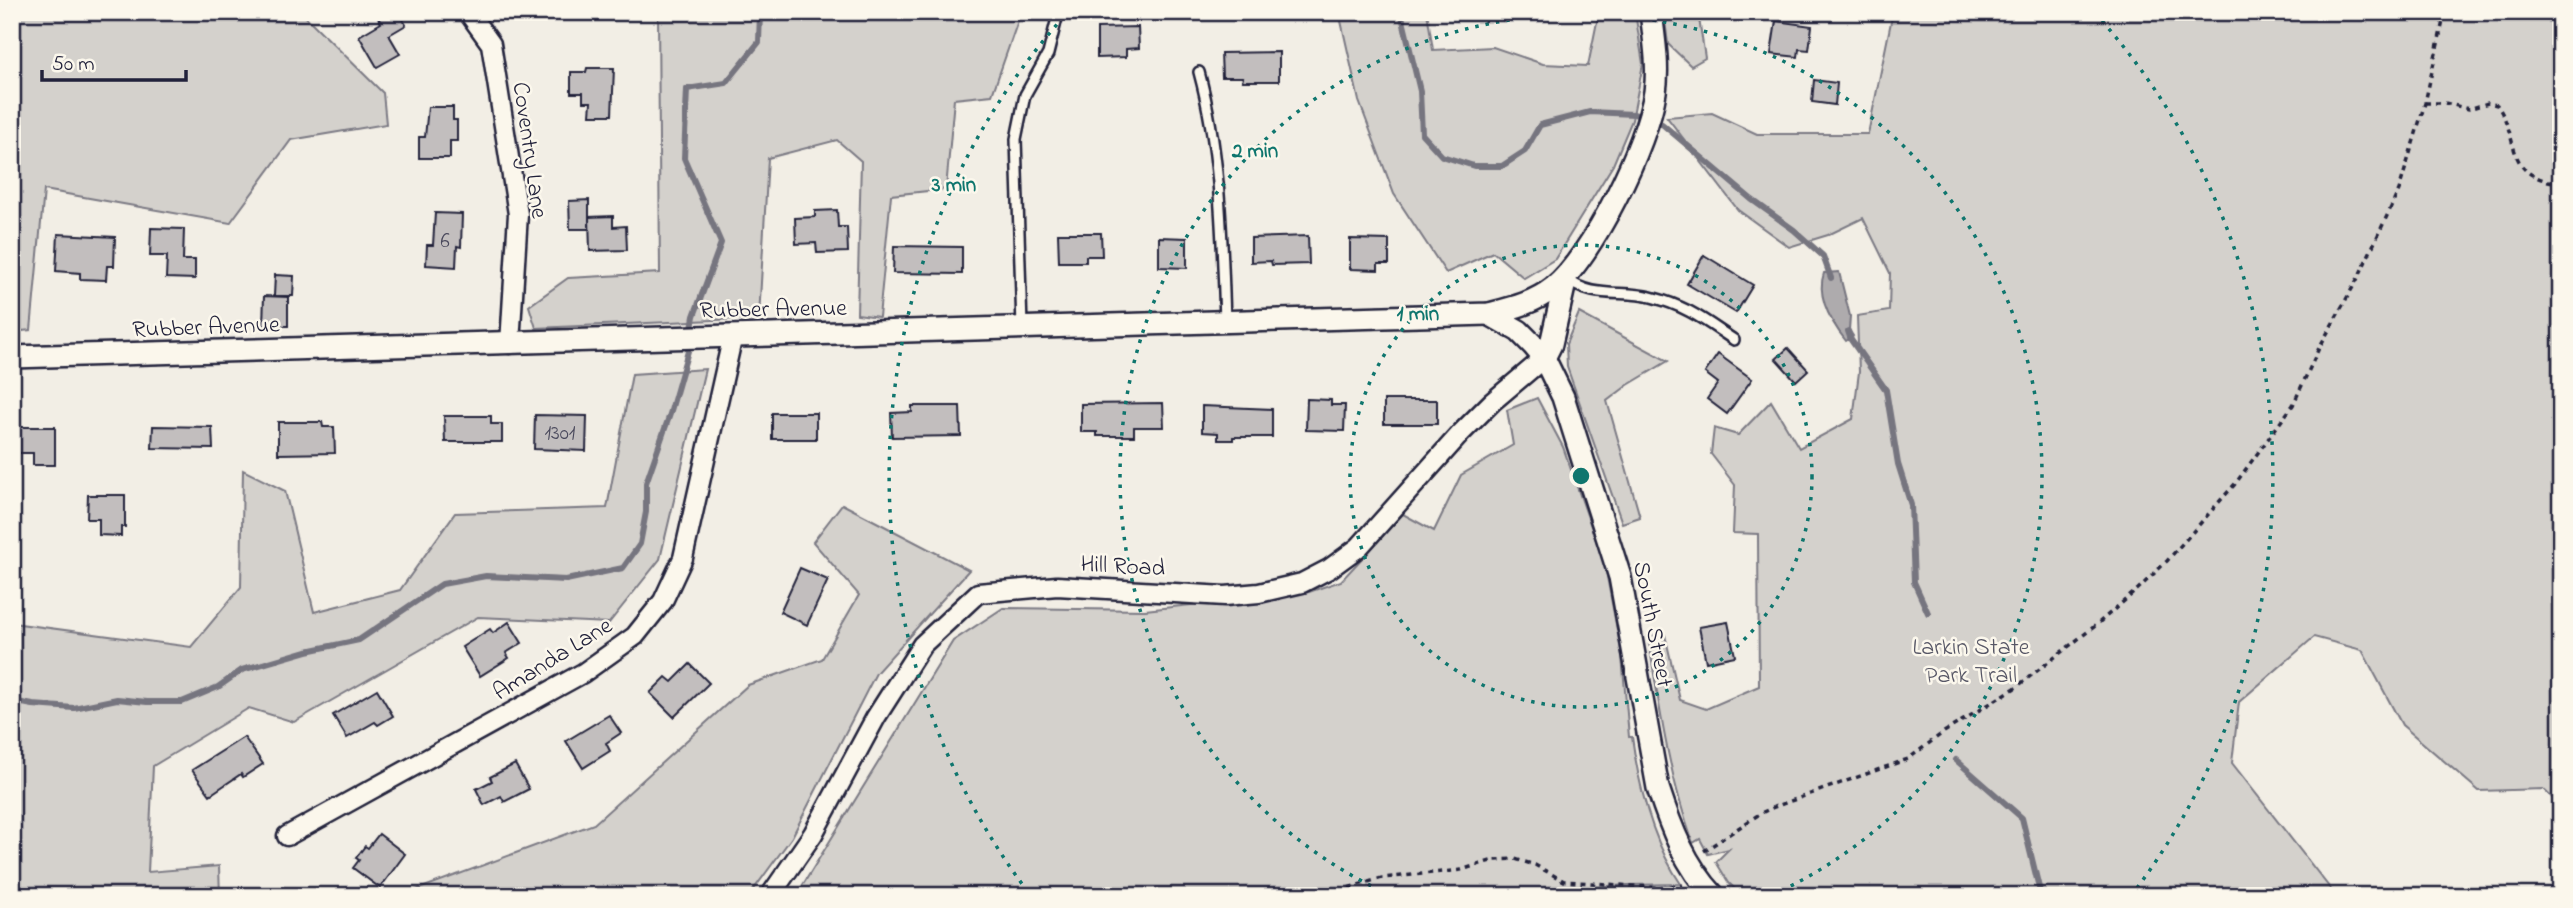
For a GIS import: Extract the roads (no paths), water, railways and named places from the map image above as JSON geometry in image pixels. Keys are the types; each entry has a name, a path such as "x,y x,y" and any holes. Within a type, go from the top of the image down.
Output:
{"street":[{"name":"Coventry Lane","path":"468,12 491,44 518,214 510,344"},
{"path":"1544,358 1551,344 1566,278 1603,220 1648,120 1657,79 1651,12"},
{"name":"Rubber Avenue","path":"12,358 510,344 671,336 1489,314 1532,301 1566,278"},
{"name":"South Street","path":"1489,314 1519,331 1544,358 1566,407 1620,578 1658,788 1686,860 1707,888"},
{"name":"Amanda Lane","path":"287,836 583,673 635,636 663,601 682,558 733,335"},
{"name":"Hill Road","path":"770,896 813,834 876,717 922,645 978,593 1057,586 1225,596 1259,593 1302,583 1329,569 1359,547 1469,425 1544,358"}],"lane":[{"path":"1022,328 1016,139 1024,95 1048,54 1056,22"},
{"path":"1199,72 1208,105 1215,153 1225,323"},
{"path":"1566,278 1578,288 1649,297 1688,309 1734,340"}],"waterway":[{"path":"12,701 74,708 117,699 182,702 218,687 242,670 307,651 359,640 442,584 486,576 566,580 623,568 640,544 646,512 646,483 670,414 688,351 694,316 721,243 684,158 687,89 726,83 759,42 760,12"},
{"path":"1401,12 1420,91 1422,134 1442,156 1474,166 1502,166 1525,151 1540,125 1590,112 1634,114 1662,124 1751,199 1794,230 1823,256 1831,278"},
{"path":"1848,331 1851,340 1886,390 1898,464 1911,505 1914,582 1928,613"},
{"path":"1956,760 2022,818 2041,896"}],"park label":[{"name":"Larkin State Park Trail","path":"1971,660"}]}
